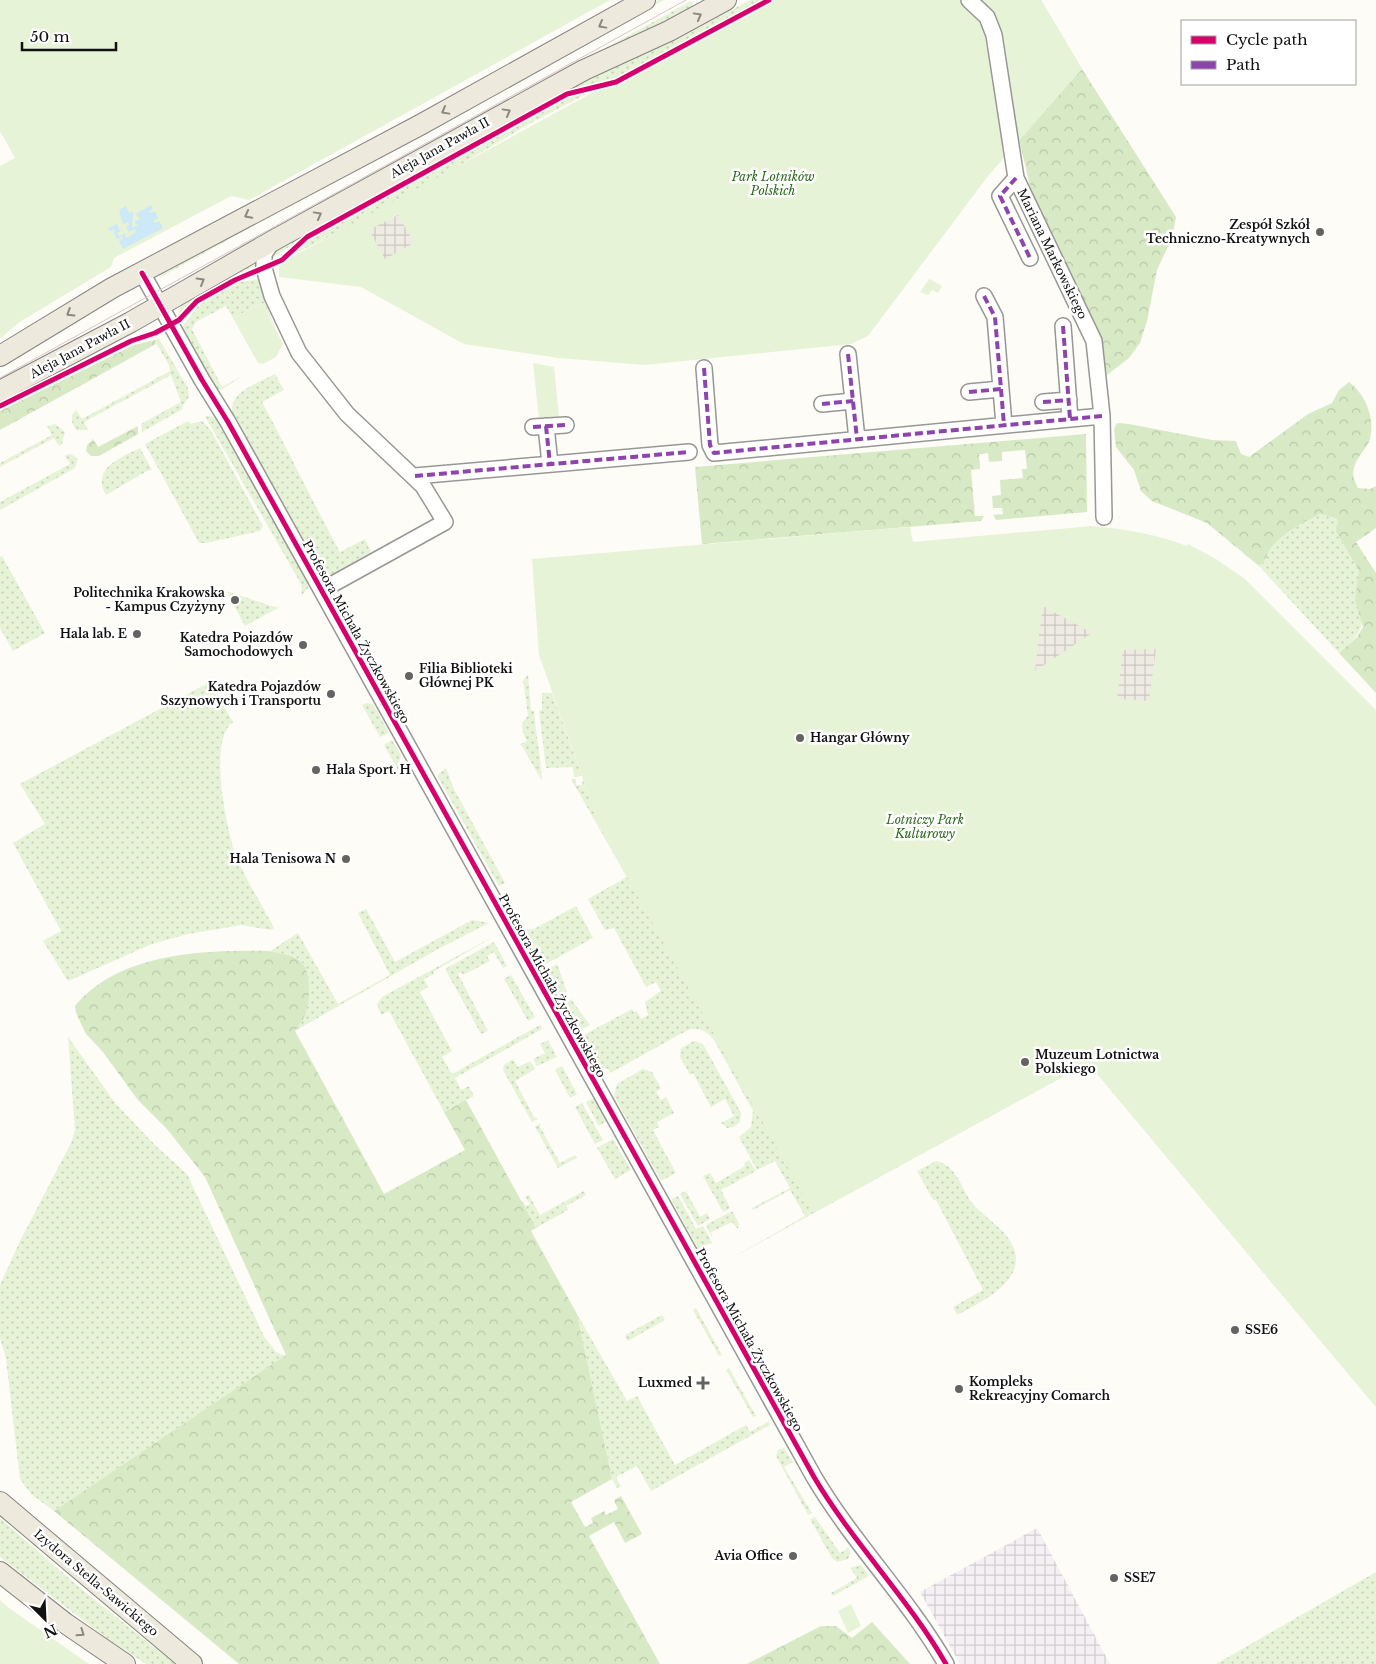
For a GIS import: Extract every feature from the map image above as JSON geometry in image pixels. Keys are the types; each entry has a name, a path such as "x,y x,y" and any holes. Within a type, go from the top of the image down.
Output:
{"main road":[{"path":"0,356 90,301 420,125 644,0"},
{"name":"Aleja Jana Pawła II","path":"0,391 159,306 276,239 584,70 670,32 726,0"},
{"name":"Izydora Stella-Sawickiego","path":"0,1502 192,1664"},
{"path":"0,1572 65,1623 125,1664"}],"street":[{"name":"Mariana Markowskiego","path":"970,0 987,17 994,34 1016,178 1094,340 1102,416 1104,517"},
{"path":"1016,178 1000,196 1030,258"},
{"path":"276,239 268,248 263,260 272,296 289,334 308,367 365,433 415,476 431,497 445,522 322,590"},
{"path":"142,273 159,306"},
{"path":"984,296 994,317 1004,425"},
{"name":"Profesora Michała Życzkowskiego","path":"159,306 228,422 322,590 814,1477 835,1512 916,1618 946,1664"},
{"path":"1063,326 1070,419"},
{"path":"848,354 857,440"},
{"path":"704,368 710,445 714,454 1102,416"},
{"path":"969,392 1001,389"},
{"path":"1043,402 1069,400"},
{"path":"822,404 853,401"},
{"path":"550,464 539,427 566,425"},
{"path":"415,476 689,452"}],"shaded area":[{"path":"398,215 414,243 385,259 369,230"},
{"path":"1043,606 1092,633 1035,671 1039,635"},
{"path":"1156,649 1149,701 1117,699 1123,650"},
{"path":"1037,1528 1110,1664 960,1664 920,1592"}],"green space":[{"path":"0,0 610,0 249,200 231,196 114,258 111,267 18,323 0,339 0,166 15,158 0,131"},
{"path":"624,0 629,0 392,131 384,132"},
{"path":"658,0 664,0 159,278 161,275"},
{"path":"750,0 762,0 619,77 565,92 307,235 269,260 274,251 606,68 680,38"},
{"name":"Park Lotników Polskich","path":"762,0 1041,0 1082,69 988,176 868,336 851,344 645,365 559,358 464,344 361,287 279,277 279,264"},
{"path":"1003,0 1041,0 1082,69 1176,217 1172,238 1157,270 1147,321 1140,343 1129,358 1107,375 1101,342 1034,203 1019,139"},
{"path":"691,1 694,8 166,291 166,290"},
{"path":"598,88 529,124 396,203 288,257 307,240 569,96"},
{"path":"255,259 258,265 195,297 178,315 181,303"},
{"path":"262,279 265,301 274,325 262,303 233,318 226,306 196,322 192,329 222,387 242,376 221,390 217,389 182,327 199,305 239,282"},
{"path":"929,279 942,286 938,293 932,290 928,295 920,292"},
{"path":"262,303 283,344 276,357 263,364 258,363 233,318"},
{"path":"159,339 188,388 189,397 182,407 183,409 142,432 141,424 181,402 171,375 84,422 88,430 76,430 72,422 72,415 76,410 82,419 170,371 169,365 155,341"},
{"path":"159,339 155,341 156,344 0,430 0,411 134,345"},
{"path":"533,363 554,367 559,417 539,419"},
{"path":"275,374 284,390 262,402 330,534 340,552 365,539 371,552 329,576 321,574 319,571 233,417 232,408 238,395 252,385"},
{"path":"1349,382 1365,401 1371,425 1369,442 1357,461 1353,473 1358,488 1370,489 1376,486 1376,528 1356,542 1376,573 1376,693 1339,653 1357,637 1363,627 1355,600 1359,570 1336,532 1338,519 1321,514 1301,524 1277,542 1259,566 1207,523 1152,501 1141,491 1134,470 1116,447 1114,429 1117,423 1129,424 1212,440 1236,441 1241,454 1249,457 1308,414 1332,403 1339,390"},
{"path":"205,416 214,417 219,421 309,583 308,588 301,596 301,584"},
{"path":"188,421 191,424 202,421 210,429 263,526 260,531 199,543 145,444"},
{"path":"55,424 65,432 62,444 59,446 54,438 0,467 0,463 52,435 47,426"},
{"path":"138,426 138,434 99,456 91,456 86,451 87,445 93,439 98,447"},
{"path":"1086,434 1087,512 996,520 993,515 1003,514 1002,508 993,508 992,496 1001,495 1000,480 1023,478 1022,469 1027,469 1025,450 1002,452 1002,461 989,462 988,453 979,454 980,469 971,470 975,516 984,516 981,521 702,544 695,467"},
{"path":"140,448 152,470 147,471 106,495 102,486 102,478 105,471 116,460"},
{"path":"71,454 78,459 75,468 0,510 0,502 70,464 65,455"},
{"path":"1321,514 1339,519 1338,534 1357,564 1359,571 1357,587 1361,625 1355,637 1339,653 1259,566 1272,547 1282,537 1301,524"},
{"name":"Lotniczy Park Kulturowy","path":"1092,526 1164,538 1187,546 1188,544 1216,559 1245,579 1376,710 1376,1407 1088,1063 813,1213 602,832 539,655 532,559 910,527 913,542"},
{"path":"2,556 45,633 13,651 0,628 0,557"},
{"path":"226,591 278,608 245,626"},
{"path":"528,674 531,711 534,711 542,781 522,746 519,745 527,741 522,725 528,716 523,680"},
{"path":"210,682 233,722 226,732 221,746 220,763 227,821 234,850 274,928 271,930 241,925 188,934 152,944 68,981 43,941 61,931 13,843 45,824 20,784"},
{"path":"542,693 552,693 582,776 574,777 573,767 546,768 539,711 542,710"},
{"path":"367,703 373,704 389,733 380,737 362,705"},
{"path":"392,740 401,755 398,770 384,745"},
{"path":"446,768 454,789 505,883 499,886 437,775"},
{"path":"571,779 576,779 576,785 582,785 583,779 602,832 1055,997 1376,1407 1088,1063 730,1259 805,1216 790,1190 753,1210 752,1208 790,1188 775,1161 757,1170 739,1137 751,1127 753,1111 709,1034 699,1029 688,1030 610,1073 608,1069 599,1067 582,1036 632,1009 634,1012 637,1011 641,1019 648,1015 645,1002 661,991 656,982 646,987 614,928 605,930 588,899 627,877"},
{"path":"576,906 593,938 542,966 524,930 534,929"},
{"path":"366,909 395,962 472,920 489,923 438,949 295,1031 303,1018 309,994 307,972 304,965 297,958 270,951 298,933 338,1004 390,975 358,913"},
{"path":"496,935 424,979 428,987 420,992 452,1051 442,1057 452,1074 540,1025 542,1029 455,1078 461,1090 469,1086 474,1096 444,1112 389,1011 381,1015 377,1004 382,997"},
{"path":"494,942 507,966 503,968 494,952 487,956 490,961 463,975 461,972 458,974 488,1031 481,1034 445,969"},
{"path":"269,951 296,958 307,971 309,986 307,1009 295,1031 384,1194 465,1150 444,1112 466,1100 536,1228 531,1231 577,1314 612,1479 571,1502 585,1527 593,1523 591,1518 604,1511 606,1515 618,1509 614,1500 621,1496 642,1534 625,1543 614,1522 589,1536 660,1664 239,1664 54,1511 286,1355 205,1177 167,1129 138,1100 102,1051 86,1034 76,1013 75,1006 94,988 115,974 139,965 191,954"},
{"path":"557,964 567,992 559,996 545,971"},
{"path":"511,975 535,1017 528,1021 504,979"},
{"path":"571,999 590,1025 579,1031 564,1005"},
{"path":"68,1037 116,1104 156,1146 187,1174 264,1336 276,1352 286,1356 54,1511 31,1494 20,1479 6,1359 0,1338 0,1285 20,1241 71,1143 75,1130"},
{"path":"548,1040 557,1057 537,1066 533,1059 545,1053 540,1044"},
{"path":"694,1041 703,1044 741,1113 740,1122 734,1127 727,1128 721,1123 734,1116 725,1099 711,1107 693,1073 690,1075 680,1057 681,1048"},
{"path":"513,1059 518,1067 530,1061 535,1069 515,1081 534,1117 538,1119 532,1122 503,1070 504,1065"},
{"path":"562,1066 577,1094 570,1098 555,1070"},
{"path":"643,1069 652,1072 661,1088 656,1092 661,1100 666,1097 674,1113 657,1122 659,1127 653,1130 676,1173 661,1181 614,1096 617,1084"},
{"path":"595,1097 608,1120 599,1126 586,1102"},
{"path":"582,1103 603,1140 595,1144 575,1107"},
{"path":"541,1123 540,1127 560,1163 575,1155 577,1158 558,1168 535,1127"},
{"path":"613,1139 631,1170 615,1179 597,1148"},
{"path":"749,1160 756,1171 721,1190 730,1208 723,1212 703,1176 710,1173 716,1183 745,1166 744,1163"},
{"path":"936,1161 949,1167 972,1203 1004,1233 1015,1252 1016,1264 1011,1275 1003,1285 992,1295 957,1315 953,1307 983,1290 936,1200 933,1200 917,1171"},
{"path":"584,1191 586,1195 566,1206 568,1210 536,1228 520,1199 526,1206 530,1204 525,1197 529,1195 540,1215"},
{"path":"686,1191 700,1217 707,1213 710,1219 698,1226 680,1194"},
{"path":"678,1196 696,1229 703,1226 712,1243 698,1248 671,1199"},
{"path":"732,1211 739,1223 738,1229 732,1222 711,1232 713,1239 706,1225"},
{"path":"696,1308 722,1355 719,1356 693,1310"},
{"path":"577,1314 627,1401 637,1396 675,1465 746,1425 750,1432 769,1421 770,1425 651,1491 637,1466 616,1477 621,1486 617,1488 612,1479"},
{"path":"662,1315 665,1320 628,1341 625,1335"},
{"path":"729,1368 756,1416 753,1417 726,1370"},
{"path":"784,1448 793,1462 784,1467 812,1513 808,1515 776,1456 778,1450"},
{"path":"815,1517 840,1553 848,1548 851,1553 848,1559 837,1562 832,1558 810,1519"},
{"path":"0,1518 80,1588 175,1664 146,1664 108,1639 0,1557"},
{"path":"861,1565 868,1574 867,1577 833,1596 831,1593 857,1578 850,1568"},
{"path":"1376,1572 1376,1664 1216,1664"},
{"path":"0,1600 9,1608 89,1664 0,1664"},
{"path":"851,1604 861,1626 848,1633 838,1611"},
{"path":"872,1622 910,1664 747,1664 821,1626 836,1626 852,1638"}],"water":[{"path":"151,205 153,209 149,211 150,213 155,211 158,218 153,221 154,223 159,221 163,228 123,249 119,241 123,239 122,236 117,239 114,233 115,229 110,231 108,228 117,224 121,231 117,233 119,236 125,233 126,238 136,232 135,229 129,232 126,227 129,225 128,222 123,224 119,210 126,206 129,213 133,212 132,228 138,225 134,222 140,219 136,214"}],"tram line":[{"path":"0,378 686,0"}],"marked path":[{"path":"1016,178 1000,196 1030,258"},
{"path":"984,296 995,317 1004,425"},
{"path":"1063,326 1070,419"},
{"path":"848,354 857,439"},
{"path":"704,368 710,445 714,453 1102,416"},
{"path":"969,392 1001,389"},
{"path":"1043,402 1069,400"},
{"path":"822,404 853,401"},
{"path":"533,427 566,425"},
{"path":"546,426 550,464"},
{"path":"415,476 689,452"}],"cycle path":[{"path":"0,406 131,341 155,333 179,320 197,301 235,280 282,260 307,237 567,94 616,82 769,0"},
{"path":"142,273 202,380 228,422 814,1477 846,1525 915,1616 946,1664"}],"place":[{"name":"Zespół Szkół Techniczno-Kreatywnych","path":"1320,232"},
{"name":"Politechnika Krakowska - Kampus Czyżyny","path":"235,600"},
{"name":"Hala lab. E","path":"137,634"},
{"name":"Katedra Pojazdów Samochodowych","path":"303,645"},
{"name":"Filia Biblioteki Głównej PK","path":"409,676"},
{"name":"Katedra Pojazdów Sszynowych i Transportu","path":"331,694"},
{"name":"Hangar Główny","path":"800,738"},
{"name":"Hala Sport. H","path":"316,770"},
{"name":"Hala Tenisowa N","path":"346,859"},
{"name":"Muzeum Lotnictwa Polskiego","path":"1025,1062"},
{"name":"SSE6","path":"1235,1330"},
{"name":"Luxmed","path":"703,1383"},
{"name":"Kompleks Rekreacyjny Comarch","path":"959,1389"},
{"name":"Avia Office","path":"793,1556"},
{"name":"SSE7","path":"1114,1578"}]}
